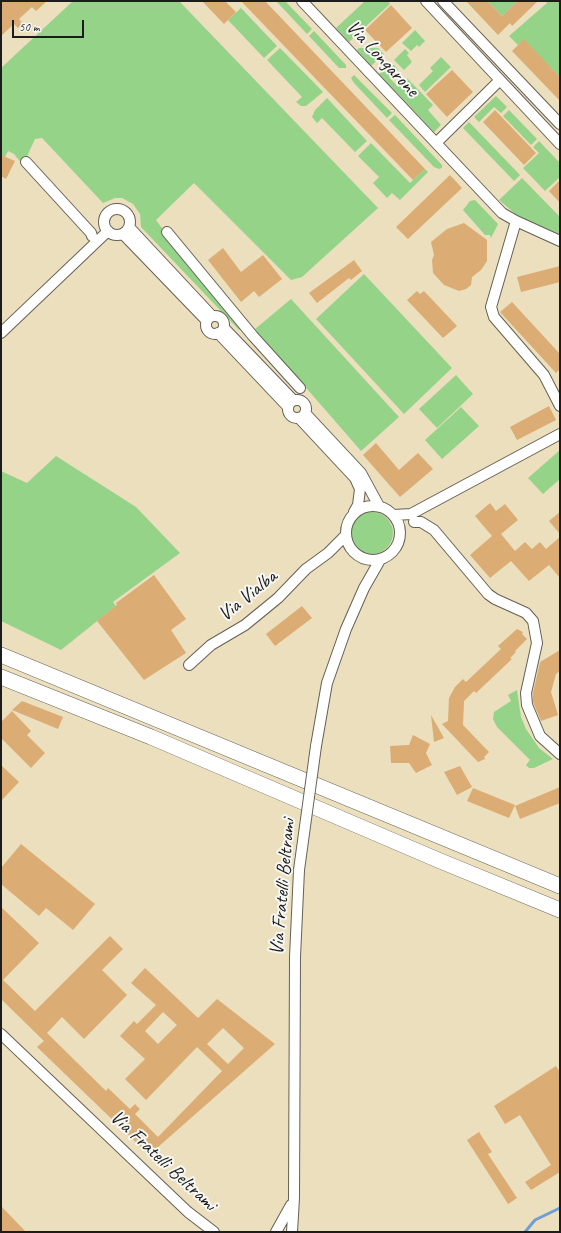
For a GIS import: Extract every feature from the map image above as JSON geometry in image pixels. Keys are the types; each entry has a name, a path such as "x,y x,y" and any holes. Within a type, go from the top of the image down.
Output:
{"highway":[{"path":"1,655 560,886"},
{"path":"1,677 151,737 438,860 560,910"}],"street":[{"name":"Via Longarone","path":"302,1 502,213 560,241"},
{"path":"426,1 560,144"},
{"path":"443,1 560,124"},
{"path":"436,143 500,81"},
{"path":"26,162 91,233 92,236"},
{"path":"114,210 122,210 128,215 130,222 126,230 115,235 108,231 105,224 106,216 114,210"},
{"path":"516,221 491,307 494,317 544,375 560,406"},
{"path":"126,230 209,318"},
{"path":"1,333 108,231"},
{"path":"167,232 253,336 300,388"},
{"path":"216,315 222,318 224,323 221,330 212,334 207,330 209,318 216,315"},
{"path":"221,330 242,346 291,403"},
{"path":"221,330 291,403"},
{"path":"242,346 253,336"},
{"path":"303,402 306,408 302,416 294,418 289,414 291,403 303,402"},
{"path":"302,416 361,473 379,506 394,516 399,524 399,538"},
{"path":"302,416 355,478 360,489 358,505 346,527 345,536 348,544 357,555"},
{"path":"394,516 411,514 560,434"},
{"path":"328,553 344,551 370,560 380,560 394,550 399,538 434,501"},
{"path":"354,512 362,507 379,506"},
{"path":"414,522 421,522 434,530 488,594 495,599 526,613 533,621 537,643 526,693 527,705 540,736 560,754"},
{"name":"Via Vialba","path":"189,665 212,645 245,625 278,598 306,569 328,553 345,536"},
{"name":"Via Fratelli Beltrami","path":"357,555 366,570 364,588"},
{"name":"Via Fratelli Beltrami","path":"292,1232 294,1198 295,957 299,870 316,746 327,684 346,629 364,588 380,560"},
{"name":"Via Fratelli Beltrami","path":"1,1034 188,1212 214,1232"},
{"name":"Via Fratelli Beltrami","path":"276,1232 294,1198"}],"green space":[{"path":"73,1 179,1 378,208 302,277 291,280 194,183 156,220 183,257 243,327 239,330 141,227 140,214 133,204 122,198 115,198 103,203 42,138 35,139 23,165 14,154 8,151 5,157 1,155 1,68"},
{"path":"276,1 285,1 312,29 307,34"},
{"path":"365,1 388,1 390,4 349,42 336,28"},
{"path":"487,1 518,1 502,16"},
{"path":"546,1 560,1 560,77 524,40 518,45 509,36 547,3"},
{"path":"241,8 277,46 264,58 228,20"},
{"path":"415,30 425,41 419,47 417,45 411,51 402,43"},
{"path":"314,31 346,65 346,68 339,68 309,36"},
{"path":"280,48 323,92 306,106 301,106 296,102 302,97 267,60"},
{"path":"359,48 378,48 384,54 371,66 357,50"},
{"path":"405,49 409,53 407,55 412,62 404,70 394,60"},
{"path":"441,57 451,67 425,92 419,85 433,71 430,68"},
{"path":"389,65 394,65 398,69 389,77 398,87 407,78 433,105 428,110 441,125 434,132 379,74"},
{"path":"354,75 392,113 387,118 354,83 351,78"},
{"path":"496,96 507,107 501,113 494,107 479,122 474,117"},
{"path":"327,98 367,141 355,152 322,118 317,123 312,117 315,110"},
{"path":"509,110 537,139 531,145 503,116"},
{"path":"395,115 442,165 442,168 439,169 434,167 389,120"},
{"path":"469,122 520,175 514,181 463,128"},
{"path":"539,141 560,163 560,177 545,191 523,168 539,153 533,147"},
{"path":"371,143 410,183 425,169 428,172 400,200 392,193 387,198 373,183 379,177 358,156"},
{"path":"522,178 560,217 560,234 519,217 499,200"},
{"path":"475,200 498,224 491,238 490,235 485,235 463,210 470,201"},
{"path":"364,274 452,368 404,414 316,319"},
{"path":"291,299 399,417 361,451 255,329"},
{"path":"456,375 473,394 437,428 419,409"},
{"path":"461,407 479,426 442,459 425,440"},
{"path":"560,450 560,479 543,494 528,478"},
{"path":"56,456 136,507 180,553 113,602 116,606 61,650 1,621 1,471 27,483"},
{"path":"372,512 387,518 393,533 387,548 372,554 357,548 351,533 357,518"},
{"path":"517,690 521,717 526,729 539,748 553,759 534,768 529,768 526,765 530,760 497,727 493,719 494,712 511,701 508,695"}],"building":[{"path":"1,1 47,1 36,11 32,7 19,19 23,23 18,28 14,24 1,36"},
{"path":"202,1 225,1 236,12 224,24"},
{"path":"241,1 265,1 425,169 413,180"},
{"path":"466,1 487,1 502,16 518,1 538,1 512,26 510,23 498,35"},
{"path":"391,5 412,28 386,52 365,30"},
{"path":"524,39 560,77 560,101 512,51"},
{"path":"452,70 473,92 447,117 426,94"},
{"path":"495,110 536,153 524,165 483,122"},
{"path":"1,155 15,161 6,179 1,176"},
{"path":"450,175 462,188 408,239 396,227"},
{"path":"560,180 560,203 549,191"},
{"path":"464,223 487,240 487,261 481,270 472,277 471,285 466,289 459,291 444,285 433,273 432,260 434,255 431,242 447,229"},
{"path":"223,248 241,272 263,255 282,279 259,297 254,291 241,302 208,260"},
{"path":"354,260 362,271 351,280 349,278 317,303 309,293"},
{"path":"560,266 560,282 521,292 517,277"},
{"path":"417,291 420,294 424,291 457,326 443,338 407,300"},
{"path":"512,302 560,354 560,369 556,373 500,312"},
{"path":"549,406 556,420 517,440 510,427"},
{"path":"376,443 399,470 418,453 433,469 400,497 363,455"},
{"path":"490,503 496,511 505,504 518,520 501,534 515,551 525,542 532,549 540,542 546,549 560,537 560,578 549,565 529,581 511,561 490,578 470,555 492,536 475,516"},
{"path":"560,512 560,534 549,521"},
{"path":"154,575 186,619 171,630 186,653 144,680 97,621 117,605 116,603"},
{"path":"302,606 312,618 275,646 266,634"},
{"path":"517,629 523,632 522,634 527,639 515,651 516,652 510,658 512,659 476,693 474,691 464,701 463,725 489,752 484,757 485,759 478,762 442,724 448,721 449,698 455,687 463,679 466,682 501,649 498,646"},
{"path":"560,650 560,671 556,674 551,692 558,715 541,721 533,702 533,693 540,662"},
{"path":"22,701 63,717 58,729 12,710"},
{"path":"12,711 31,731 27,735 45,753 31,768 1,738 1,722"},
{"path":"431,715 444,738 434,742"},
{"path":"413,735 430,744 426,753 432,765 416,773 409,763 391,763 390,746 409,745"},
{"path":"1,765 19,782 1,801"},
{"path":"460,766 472,787 457,795 444,772"},
{"path":"560,787 560,803 520,819 515,806"},
{"path":"473,788 515,805 509,818 467,801"},
{"path":"21,844 95,904 73,930 46,908 39,916 1,884 1,868"},
{"path":"1,907 39,943 3,980 35,1011 110,936 123,949 102,970 127,995 84,1039 62,1017 47,1033 106,1091 108,1088 130,1109 135,1104 140,1109 135,1114 158,1137 222,1071 197,1047 146,1100 125,1079 145,1059 120,1036 134,1021 137,1024 156,1005 131,983 145,968 198,1018 217,999 275,1044 149,1155 37,1047 44,1041 1,999","holes":["163,1012 177,1025 158,1044 145,1031","223,1028 244,1048 228,1064 207,1044"]},
{"path":"556,1066 560,1072 560,1172 531,1190 525,1182 551,1165 520,1115 505,1124 494,1106"},
{"path":"479,1132 492,1152 488,1154 517,1198 508,1204 467,1140"},
{"path":"1,1206 26,1232 1,1232"}],"waterway":[{"path":"525,1232 535,1220 560,1208"}]}
